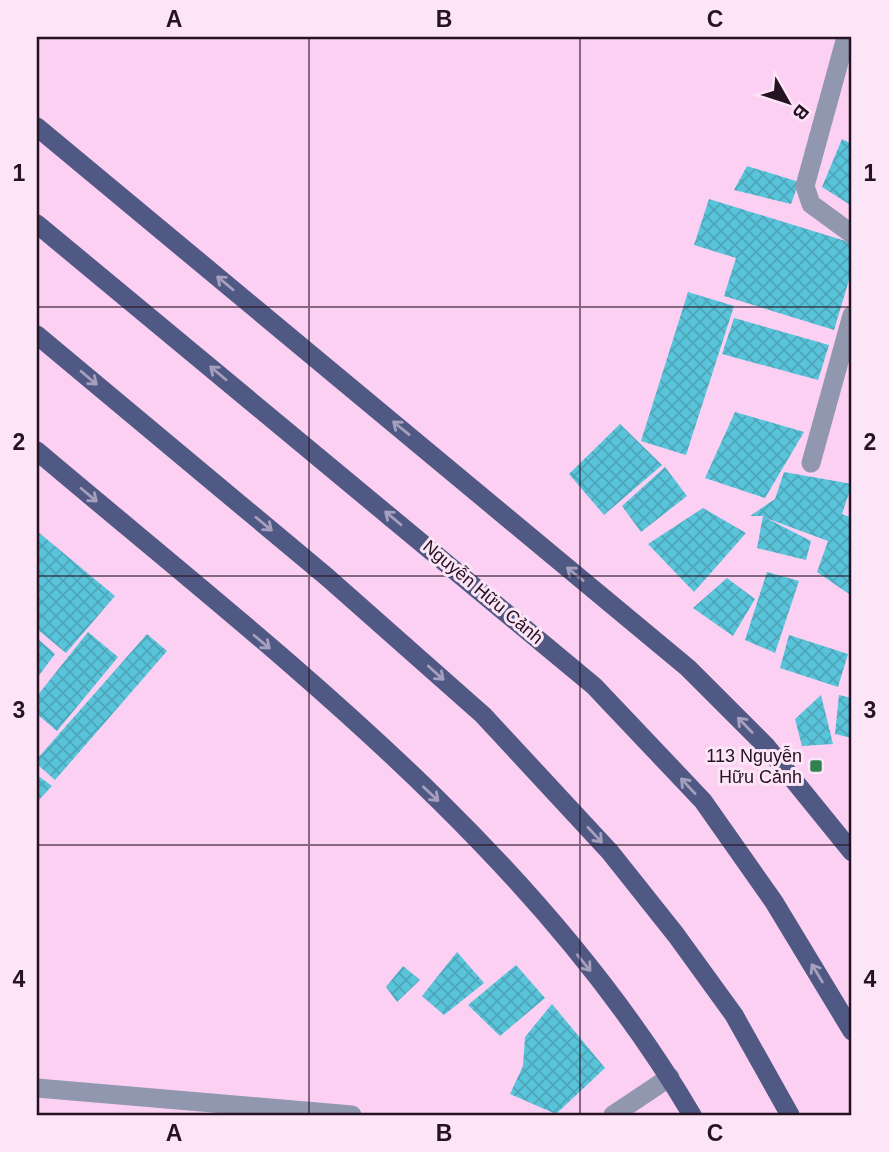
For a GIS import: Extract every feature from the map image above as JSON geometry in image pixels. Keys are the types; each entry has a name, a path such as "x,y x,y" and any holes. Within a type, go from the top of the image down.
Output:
{"main road":[{"path":"37,127 688,668 766,746 852,852"},
{"name":"Nguyễn Hữu Cảnh","path":"37,224 594,686 703,801 774,902 852,1031"},
{"path":"37,335 327,577 483,715 610,852 676,935 734,1015 790,1115"},
{"path":"37,451 300,673 472,832 558,931 670,1077 692,1115"}],"street":[{"path":"845,37 805,186 811,204 852,234"},
{"path":"811,463 852,315"},
{"path":"613,1115 670,1077"},
{"path":"37,1088 352,1115"}],"building":[{"path":"842,139 852,144 852,206 822,187"},
{"path":"747,166 799,182 791,204 734,190"},
{"path":"709,199 852,243 852,270 834,330 724,296 736,258 694,245"},
{"path":"688,292 734,306 686,455 641,441"},
{"path":"734,318 829,345 818,380 722,354"},
{"path":"735,412 804,432 765,498 705,478"},
{"path":"620,424 662,465 604,515 569,474"},
{"path":"665,467 687,496 641,532 622,506"},
{"path":"784,472 852,484 842,514 852,518 852,596 817,572 828,541 766,518 811,541 806,560 757,548 763,516 750,516 775,499"},
{"path":"703,508 746,533 694,592 648,544"},
{"path":"37,531 115,596 66,653 37,629"},
{"path":"767,572 799,581 775,653 745,640"},
{"path":"727,578 755,599 733,636 693,608"},
{"path":"88,632 118,657 57,731 37,714 37,696"},
{"path":"147,634 167,651 55,780 37,764 37,759"},
{"path":"789,635 848,654 838,687 780,668"},
{"path":"37,638 55,654 37,678"},
{"path":"821,695 833,744 802,746 795,719"},
{"path":"839,695 852,698 852,738 835,734"},
{"path":"37,775 52,786 37,802"},
{"path":"457,952 484,983 444,1015 422,996"},
{"path":"516,965 545,998 500,1036 468,1005"},
{"path":"403,966 420,980 397,1002 386,987"},
{"path":"552,1004 605,1068 556,1114 510,1094 523,1066 525,1037"}],"place":[{"name":"113 Nguyễn Hữu Cảnh","path":"816,766"}]}
